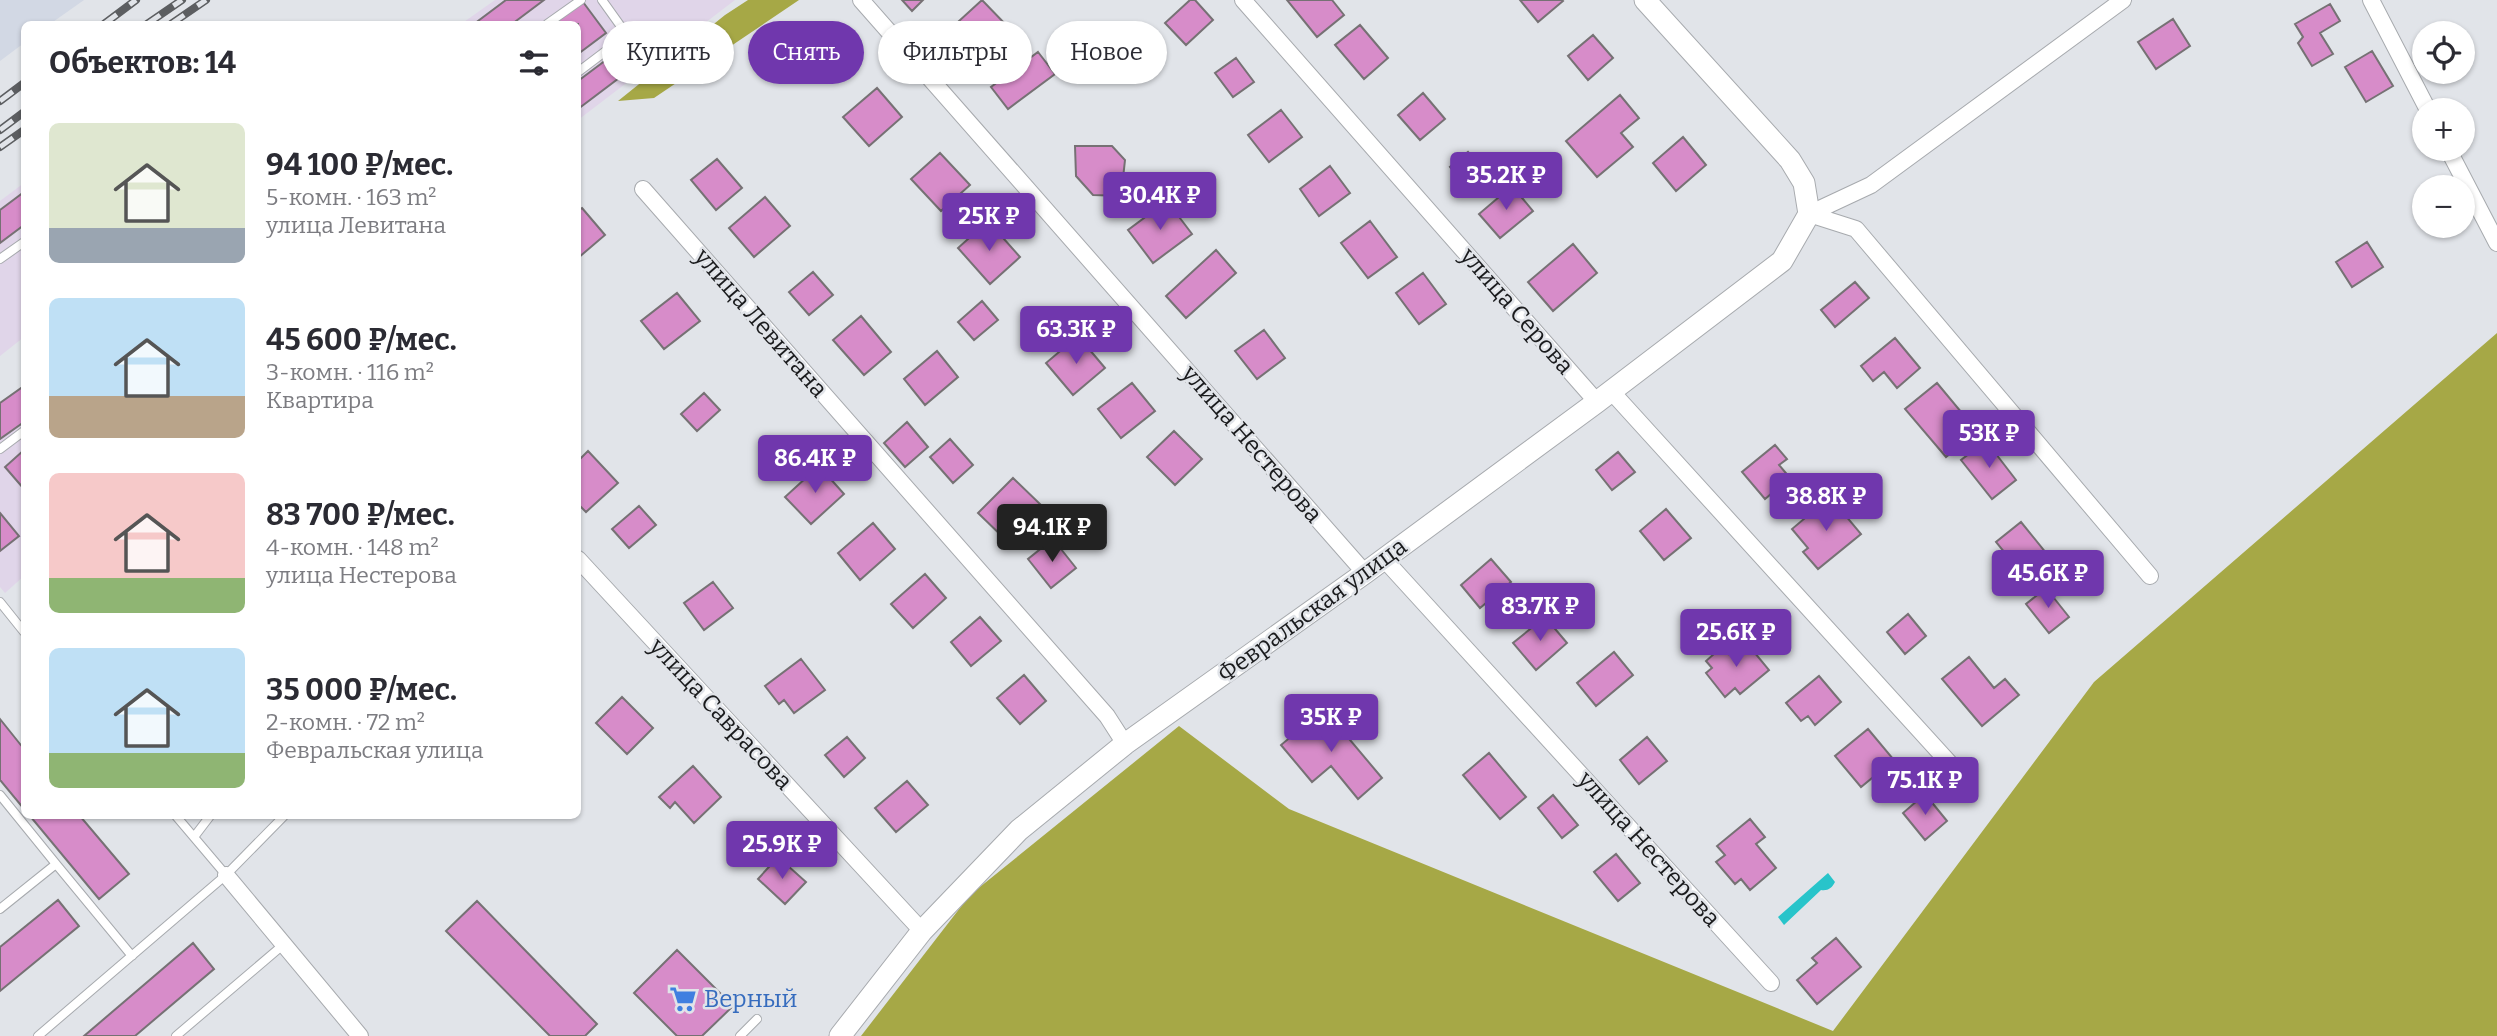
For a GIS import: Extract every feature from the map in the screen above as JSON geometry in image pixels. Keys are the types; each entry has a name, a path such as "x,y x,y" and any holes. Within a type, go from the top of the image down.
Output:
{"main road":[{"path":"1645,0 1790,160 1804,183 1809,214"},
{"name":"Февральская улица","path":"840,1036 922,931 1019,830 1125,744 1365,573 1604,397 1782,261 1809,214"}],"street":[{"name":"улица Нестерова","path":"861,0 1365,573"},
{"name":"улица Серова","path":"1243,0 1604,397 1963,778"},
{"path":"1809,214 1871,185 2123,0"},
{"path":"2371,0 2422,98"},
{"path":"2454,161 2497,243"},
{"name":"улица Левитана","path":"643,189 1107,716 1125,744"},
{"path":"1809,214 1856,229 2150,576"},
{"name":"улица Нестерова","path":"1384,559 1772,983"},
{"name":"улица Саврасова","path":"581,562 922,931"},
{"path":"226,876 360,1036"}],"lane":[{"path":"551,21 581,0"},
{"path":"581,70 627,35 603,0"},
{"path":"0,259 21,244"},
{"path":"0,449 21,433"},
{"path":"0,602 21,628"},
{"path":"0,795 132,956"},
{"path":"179,819 226,876"},
{"path":"194,837 208,819"},
{"path":"38,1036 226,876 281,819"},
{"path":"0,909 56,864"},
{"path":"176,1036 284,944"},
{"path":"740,1036 757,1018"}],"shaded area":[{"path":"0,0 84,0 54,21 21,21 21,45 0,61"},
{"path":"495,0 735,0 708,21 602,21 602,84 625,84 581,118 581,21 465,21"},
{"path":"748,0 799,0 768,21 748,21 748,34 734,44 734,21 718,21"},
{"path":"639,84 675,84 654,98 618,101"},
{"path":"21,185 21,339 0,356 0,201"},
{"path":"2497,333 2497,1036 861,1036 970,895 1179,726 1289,809 1833,1031 2094,682"},
{"path":"21,388 21,579 5,593 0,587 0,404"}],"water":[{"path":"1828,873 1835,882 1833,886 1821,890 1784,925 1778,917"}],"building":[{"path":"506,0 544,0 516,21 478,21"},
{"path":"902,0 923,0 912,11"},
{"path":"982,0 1002,21 959,21"},
{"path":"1190,0 1195,0 1213,20 1186,45 1167,25 1167,21"},
{"path":"1287,0 1332,0 1344,15 1317,37"},
{"path":"1520,0 1562,0 1563,1 1538,22"},
{"path":"583,2 602,28 602,36 581,52 581,21 557,21"},
{"path":"2330,4 2340,21 2320,33 2333,54 2312,66 2298,43 2303,37 2295,24"},
{"path":"2173,19 2190,46 2156,69 2138,42"},
{"path":"1360,25 1388,58 1364,79 1335,45"},
{"path":"1593,35 1613,58 1588,80 1568,56"},
{"path":"2372,51 2393,86 2366,102 2345,67"},
{"path":"1038,52 1046,62 1046,81 1008,109 991,87 995,84 1032,84 1032,56"},
{"path":"1236,58 1254,82 1233,97 1215,73"},
{"path":"602,63 602,84 611,84 581,107 581,79"},
{"path":"877,88 902,117 869,146 843,117"},
{"path":"1423,93 1445,119 1420,140 1398,115"},
{"path":"1620,95 1639,118 1621,133 1633,147 1597,177 1566,141"},
{"path":"1281,110 1302,137 1269,162 1248,135"},
{"path":"1683,137 1706,165 1676,191 1653,163"},
{"path":"1075,146 1112,146 1125,160 1121,196 1093,195 1076,176"},
{"path":"1468,152 1483,169 1464,184 1450,167"},
{"path":"940,153 970,185 941,211 911,179"},
{"path":"717,159 742,188 716,210 691,180"},
{"path":"1330,166 1350,193 1319,216 1300,189"},
{"path":"1512,186 1533,211 1500,238 1479,214"},
{"path":"21,194 21,227 0,243 0,210"},
{"path":"765,197 790,226 754,257 729,228"},
{"path":"1167,201 1192,234 1153,263 1128,230"},
{"path":"581,209 605,235 581,255"},
{"path":"988,221 1020,257 990,284 958,248"},
{"path":"1370,221 1397,257 1368,278 1341,243"},
{"path":"2367,242 2383,267 2352,287 2336,262"},
{"path":"1573,244 1597,273 1553,311 1528,282"},
{"path":"1216,250 1236,273 1186,318 1166,296"},
{"path":"813,272 833,295 809,315 789,292"},
{"path":"1423,273 1446,304 1419,324 1396,293"},
{"path":"1855,282 1869,298 1835,327 1821,310"},
{"path":"677,293 700,321 664,349 641,321"},
{"path":"982,301 998,320 974,340 958,322"},
{"path":"861,316 891,352 864,375 833,340"},
{"path":"1264,330 1285,358 1257,379 1235,351"},
{"path":"1078,336 1105,368 1073,395 1046,363"},
{"path":"1895,338 1920,368 1897,388 1884,372 1873,381 1861,366"},
{"path":"937,351 958,377 925,405 904,379"},
{"path":"1132,383 1155,411 1121,438 1098,409"},
{"path":"1937,383 1977,431 1946,457 1905,409"},
{"path":"21,388 21,424 0,439 0,403"},
{"path":"704,393 720,410 697,431 681,414"},
{"path":"907,422 928,447 905,467 884,443"},
{"path":"1174,431 1202,459 1175,485 1147,457"},
{"path":"950,439 973,465 953,483 930,457"},
{"path":"1986,441 2016,480 1992,499 1961,460"},
{"path":"1775,445 1787,459 1779,465 1790,478 1765,499 1742,472"},
{"path":"588,451 618,483 586,512 581,507 581,458"},
{"path":"1618,452 1635,472 1612,490 1596,470"},
{"path":"21,453 21,486 5,467"},
{"path":"819,466 844,494 811,524 785,497"},
{"path":"1013,478 1041,505 1007,541 978,513"},
{"path":"1830,497 1861,534 1818,569 1803,552 1808,548 1792,529"},
{"path":"639,506 656,525 629,548 612,529"},
{"path":"1666,509 1691,538 1664,560 1640,531"},
{"path":"0,513 19,536 0,551"},
{"path":"2021,522 2047,554 2022,574 1996,542"},
{"path":"873,523 895,549 860,580 838,553"},
{"path":"1053,539 1076,568 1051,588 1028,559"},
{"path":"1491,559 1511,582 1480,608 1461,585"},
{"path":"925,574 946,598 913,628 891,604"},
{"path":"713,582 733,608 704,630 684,603"},
{"path":"2046,588 2069,617 2049,633 2026,604"},
{"path":"1908,614 1926,636 1905,654 1887,632"},
{"path":"980,617 1001,641 971,666 951,642"},
{"path":"1545,617 1567,643 1536,670 1513,643"},
{"path":"1745,641 1769,670 1740,694 1735,688 1725,697 1706,673 1712,668 1706,661 1723,646 1729,654"},
{"path":"1614,652 1633,675 1596,706 1577,683"},
{"path":"1969,657 1994,688 2005,679 2019,695 1982,726 1942,679"},
{"path":"801,659 825,690 794,713 784,700 779,704 765,686"},
{"path":"1024,675 1046,701 1020,724 997,698"},
{"path":"1819,676 1841,702 1815,725 1808,716 1801,721 1786,703"},
{"path":"622,697 653,728 627,754 596,723"},
{"path":"1324,709 1382,778 1358,799 1331,766 1312,782 1281,745"},
{"path":"0,719 21,745 21,805 0,780"},
{"path":"1868,729 1894,760 1861,787 1835,756"},
{"path":"847,737 865,758 844,777 825,755"},
{"path":"1647,737 1667,761 1639,784 1620,760"},
{"path":"1489,753 1526,797 1500,819 1463,775"},
{"path":"693,766 721,797 694,823 675,802 670,808 659,797"},
{"path":"907,781 928,805 896,832 875,808"},
{"path":"1925,794 1947,821 1925,840 1903,813"},
{"path":"1553,795 1578,825 1562,838 1538,808"},
{"path":"32,819 83,819 129,874 99,899"},
{"path":"1750,819 1765,837 1756,844 1776,868 1750,890 1741,879 1735,884 1716,862 1725,855 1717,846"},
{"path":"1616,854 1640,883 1618,901 1594,872"},
{"path":"778,857 806,882 785,904 758,879"},
{"path":"58,900 79,926 0,991 0,947"},
{"path":"477,901 597,1024 585,1036 550,1036 446,931"},
{"path":"1836,938 1861,967 1817,1004 1797,980 1817,963 1812,958"},
{"path":"193,943 214,969 135,1036 84,1036"},
{"name":"Верный","path":"677,950 733,1006 702,1036 677,1036 634,993"}],"railway":[{"path":"108,21 136,0"},
{"path":"151,21 182,0"},
{"path":"175,21 206,0"},
{"path":"0,101 21,85"},
{"path":"0,130 21,114"},
{"path":"0,147 21,132"}],"place":[{"name":"Верный","path":"683,999"}]}
